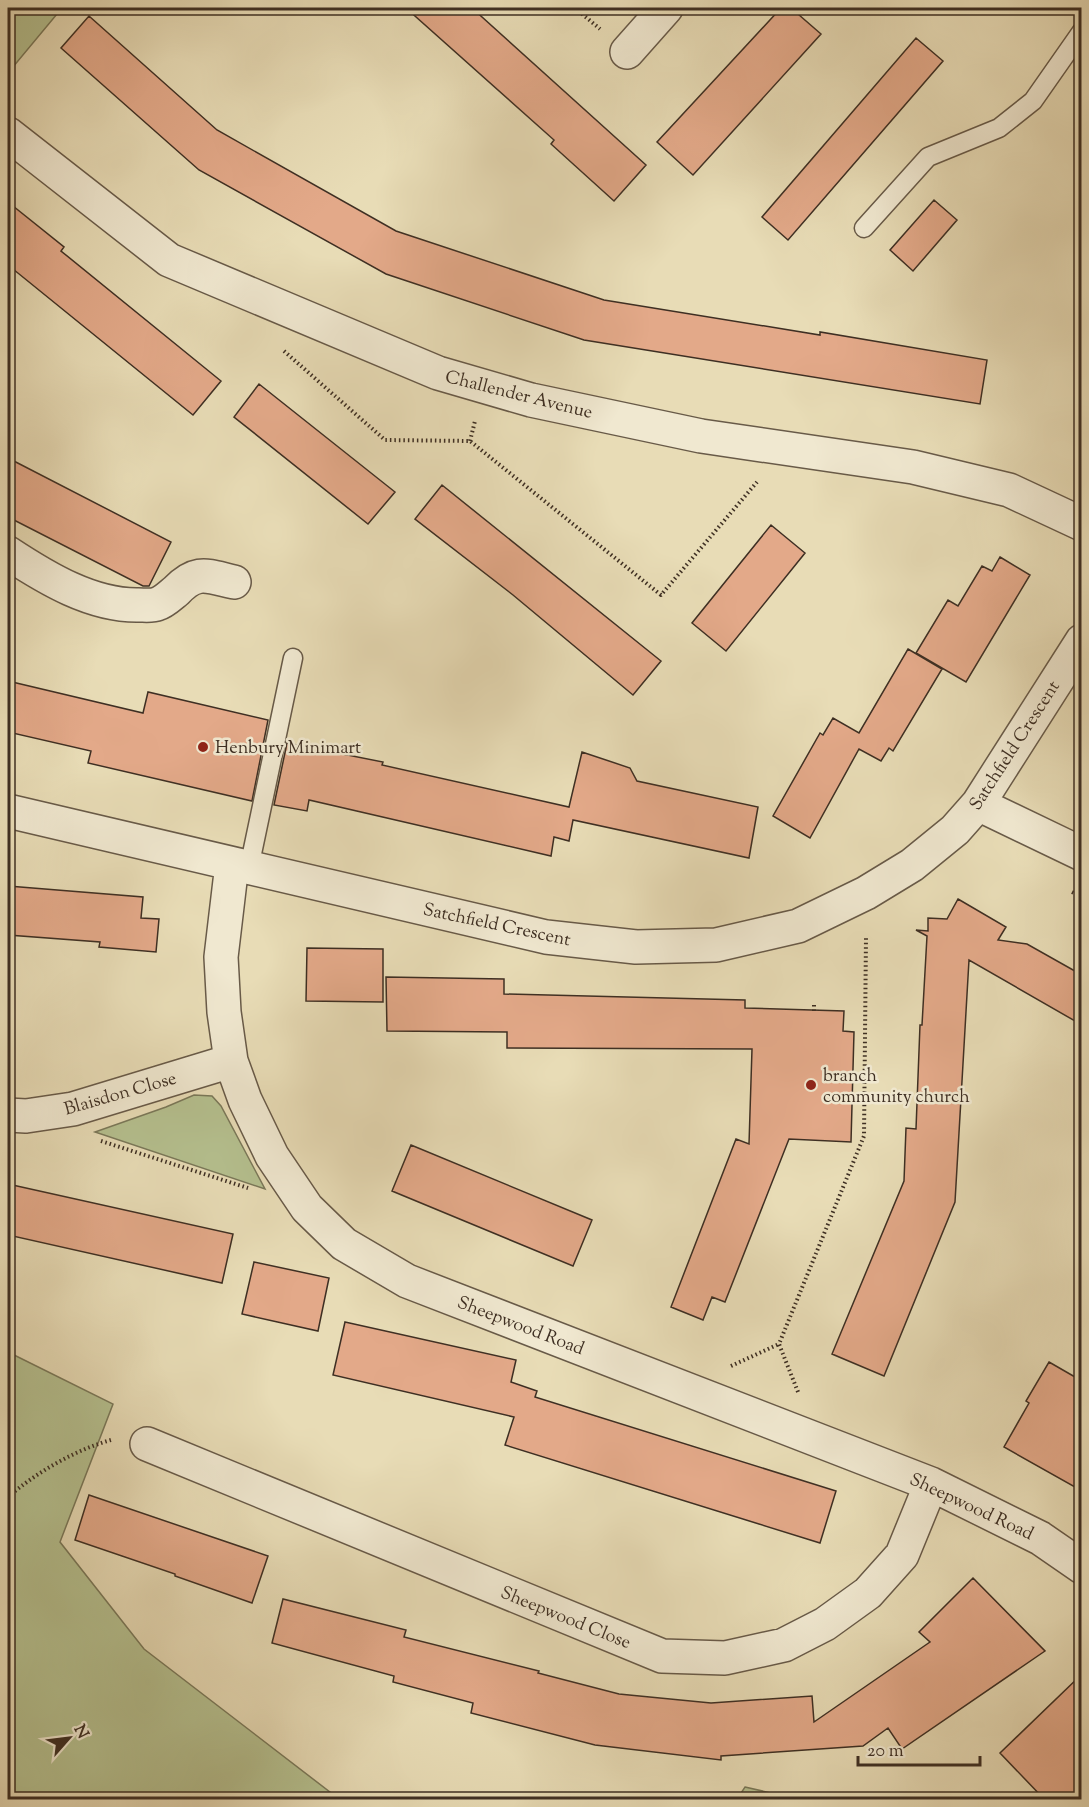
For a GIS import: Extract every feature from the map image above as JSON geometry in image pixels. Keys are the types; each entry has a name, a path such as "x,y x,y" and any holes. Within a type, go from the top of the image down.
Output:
{"street":[{"path":"627,52 664,8"},
{"name":"Challender Avenue","path":"8,134 169,260 438,373 531,400 701,436 913,467 1009,490 1082,524"},
{"path":"8,553 59,584 96,599 130,605 157,605 187,579 202,574 234,582"},
{"name":"Satchfield Crescent","path":"8,811 546,937 636,947 716,945 798,926 866,893 920,858 955,831 978,804 1082,641"},
{"path":"978,804 1082,854"},
{"name":"Sheepwood Road","path":"240,866 221,957 224,1012 231,1061 245,1100 272,1156 307,1208 344,1244 407,1281 931,1484 1040,1538 1082,1567"},
{"name":"Blaisdon Close","path":"8,1115 26,1116 73,1109 231,1061"},
{"name":"Sheepwood Close","path":"147,1444 662,1656 725,1659 784,1645 825,1624 868,1593 902,1555 931,1484"}],"lane":[{"path":"864,228 928,157 999,128 1033,101 1082,32"},
{"path":"240,866 293,658"}],"path":[{"path":"289,311 281,349 386,440 470,441 661,595 785,448"},
{"path":"779,1344 864,1136 866,893"},
{"path":"814,1005 814,1011"},
{"path":"94,1138 251,1189"},
{"path":"8,1497 59,1462 97,1444 120,1437 147,1444"}],"green space":[{"path":"8,8 62,8 8,73"},
{"path":"194,1095 212,1096 221,1106 265,1189 95,1132"},
{"path":"8,1352 113,1404 60,1542 144,1649 339,1799 8,1799"},
{"path":"745,1787 797,1799 737,1799"}],"building":[{"path":"406,8 472,8 646,165 614,201 551,144 554,140"},
{"path":"781,8 791,8 821,34 693,175 657,142"},
{"path":"89,16 217,130 396,231 604,300 820,335 820,332 987,360 980,404 584,340 386,274 199,170 61,48"},
{"path":"916,38 943,61 788,240 762,217"},
{"path":"934,200 957,220 913,271 890,250"},
{"path":"8,202 64,247 61,251 221,381 193,415 8,265"},
{"path":"259,384 395,492 368,524 234,417"},
{"path":"8,458 171,542 149,586 143,586 8,517"},
{"path":"442,485 661,661 633,695 513,595 415,519"},
{"path":"771,525 805,553 726,651 692,623"},
{"path":"1000,557 1030,575 966,682 916,653 948,600 958,606 982,566 992,571"},
{"path":"908,649 942,669 893,751 889,748 881,761 859,749 810,838 773,816 820,733 823,735 833,718 859,733"},
{"path":"8,681 143,713 148,692 268,720 252,801 88,763 91,751 8,732"},
{"path":"287,743 383,762 382,765 569,807 582,752 630,768 637,781 758,807 749,858 573,820 569,841 554,837 551,856 309,800 307,811 274,805"},
{"path":"8,886 143,897 141,918 159,919 156,952 99,947 100,942 8,935"},
{"path":"958,899 1006,927 998,940 1027,944 1082,975 1082,1025 969,960 955,1202 884,1376 832,1354 904,1181 906,1128 916,1129 920,1025 922,1025 927,936 916,930 928,931 928,918 947,919"},
{"path":"307,948 383,949 383,1002 306,1001"},
{"path":"386,977 504,979 504,994 745,1000 745,1008 844,1011 843,1031 854,1032 851,1142 789,1139 725,1302 712,1297 703,1320 671,1307 736,1139 749,1144 752,1049 507,1048 507,1032 387,1031"},
{"path":"411,1145 592,1220 573,1266 392,1191"},
{"path":"8,1184 233,1234 222,1283 8,1235"},
{"path":"254,1262 329,1278 318,1331 242,1314"},
{"path":"345,1322 516,1360 511,1382 537,1391 535,1397 836,1491 820,1543 505,1445 514,1417 333,1375"},
{"path":"1049,1362 1082,1381 1082,1491 1004,1447 1029,1403 1026,1401"},
{"path":"89,1495 268,1556 252,1603 75,1540"},
{"path":"973,1578 1045,1651 902,1749 888,1728 863,1746 721,1756 721,1760 595,1745 471,1713 473,1703 393,1682 394,1676 272,1643 283,1599 406,1630 404,1637 619,1694 711,1703 812,1696 814,1722 930,1642 919,1632"},
{"path":"1082,1674 1082,1800 1045,1800 1000,1753"}],"place":[{"name":"Henbury Minimart","path":"203,747"},
{"name":"branch community church","path":"811,1085"}]}
